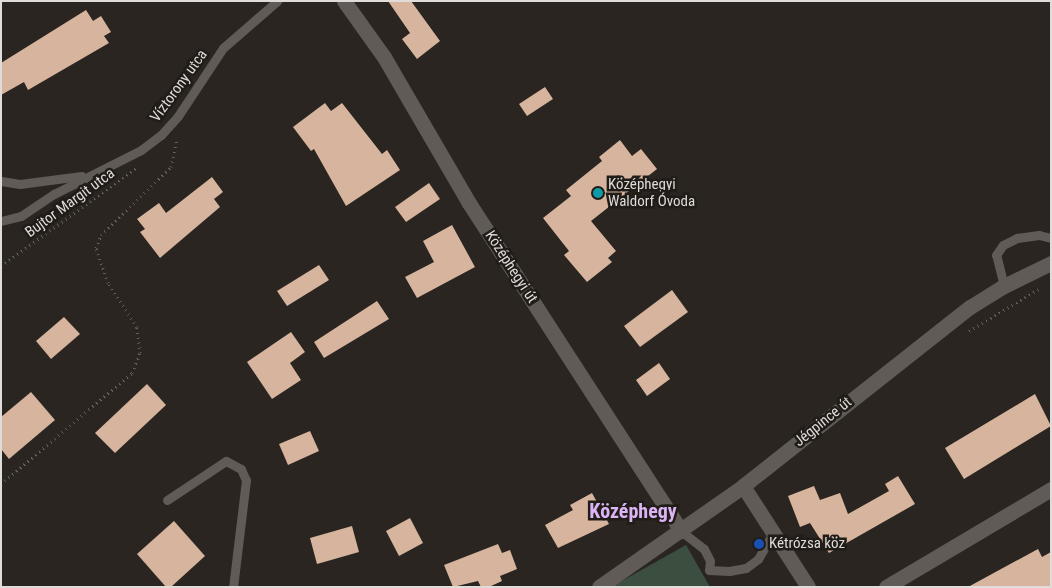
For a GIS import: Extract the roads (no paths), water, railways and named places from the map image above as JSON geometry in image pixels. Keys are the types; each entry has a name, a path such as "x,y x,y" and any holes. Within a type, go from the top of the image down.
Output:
{"street":[{"name":"Középhegyi út","path":"344,1 384,57 469,203 681,531"},
{"name":"Jégpince út","path":"599,587 743,486 931,335 1004,286 1051,263"},
{"path":"743,486 774,531 808,587"},
{"path":"886,587 1051,489"}],"lane":[{"name":"Víztorony utca","path":"1,222 21,216 94,173 141,150 178,116 223,48 277,1"},
{"name":"Víztorony utca","path":"1,181 20,184 57,181 94,173"},
{"path":"1004,286 996,255 1003,245 1017,238 1039,235 1051,238"},
{"path":"167,500 226,461 241,469 246,480 233,587"},
{"path":"681,531 704,549 710,561 709,570 729,571 746,568 758,559 774,531"}],"place":[{"name":"Középhegyi Waldorf Óvoda","path":"598,193"},
{"name":"Kétrózsa köz","path":"759,544"}],"district":[{"name":"Középhegy","path":"633,511"}]}
